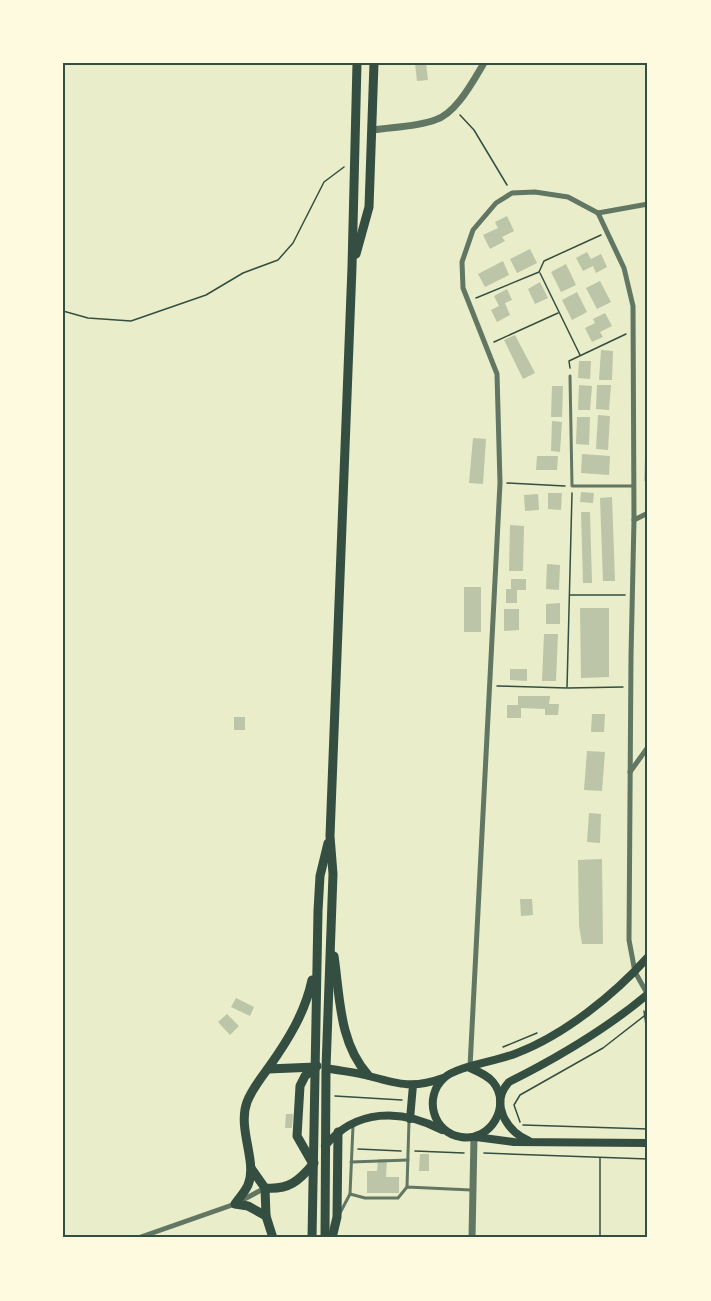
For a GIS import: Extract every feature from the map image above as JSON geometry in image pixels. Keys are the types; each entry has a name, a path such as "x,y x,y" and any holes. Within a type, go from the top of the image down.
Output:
{"highway":[{"path":"312,1238 313,1164 322,1067 333,874 330,836 352,267 357,63"},
{"path":"352,267 369,207 374,63"},
{"path":"325,1238 326,1096 322,1067 316,963 320,876 330,836"},
{"path":"330,933 349,1046 358,1064 368,1075"},
{"path":"266,1216 248,1206 235,1204 249,1183 251,1168 244,1120 247,1103 255,1087 291,1036 308,1000 316,963"},
{"path":"268,1069 322,1067"},
{"path":"313,1164 297,1136 300,1086 305,1076 322,1067"},
{"path":"332,1238 338,1217 338,1132"},
{"path":"265,1188 280,1189 294,1183 313,1164 325,1146"},
{"path":"251,1168 265,1188 266,1216 273,1238"}],"main road":[{"path":"322,1067 413,1085 519,1052 544,1040 581,1017 635,972 648,957"},
{"path":"474,1137 493,1125 499,1115 505,1086 509,1082 569,1051 648,995"},
{"path":"470,1068 486,1075 494,1083 499,1093 506,1124 518,1136 529,1141"},
{"path":"444,1077 433,1096 432,1108 435,1119 452,1135"},
{"path":"410,1119 413,1085"},
{"path":"325,1146 338,1132 353,1122 376,1116 426,1122 463,1138 474,1137 504,1141 648,1143"}],"street":[{"path":"373,130 437,120 468,90 483,63"},
{"path":"470,1068 500,483 497,374 464,288 462,262 473,230 496,203 512,193 535,192 568,197 598,213 624,268 631,291 633,306 634,520 629,940 635,972 648,995"},
{"path":"598,213 648,204"},
{"path":"634,520 648,513"},
{"path":"630,772 648,747"},
{"path":"472,1238 474,1137"},
{"path":"138,1238 235,1204 265,1188"}],"lane":[{"path":"570,376 572,486 634,486"},
{"path":"350,1194 365,1198 398,1198 407,1187 410,1119"},
{"path":"338,1217 350,1194 353,1122"},
{"path":"351,1162 408,1160"},
{"path":"407,1187 473,1190"}],"path":[{"path":"453,107 474,130 512,193"},
{"path":"63,311 88,318 131,321 206,295 243,273 278,260 293,243 324,182 354,159"},
{"path":"469,301 539,272 544,261 607,232"},
{"path":"539,272 580,355"},
{"path":"486,345 559,312"},
{"path":"570,376 569,361 632,331"},
{"path":"500,483 572,486 567,688"},
{"path":"569,595 632,595"},
{"path":"489,686 631,687"},
{"path":"648,995 644,1017 648,1039"},
{"path":"648,1013 603,1048 520,1095 514,1106 523,1125 648,1130"},
{"path":"504,1047 543,1030"},
{"path":"326,1096 412,1100"},
{"path":"352,1149 648,1158"},
{"path":"600,1157 600,1238"}],"building":[{"path":"415,63 426,63 428,80 417,81"},
{"path":"507,216 514,231 502,237 505,241 490,249 483,235 498,228 495,222"},
{"path":"530,249 537,263 517,273 510,259"},
{"path":"587,252 591,259 601,254 607,267 596,273 593,266 583,271 576,258"},
{"path":"503,261 509,275 485,287 478,274"},
{"path":"566,264 576,285 561,292 551,272"},
{"path":"600,281 611,302 597,309 586,288"},
{"path":"540,282 548,298 535,304 528,289"},
{"path":"507,289 512,300 505,303 510,315 497,322 491,310 499,306 494,296"},
{"path":"577,292 587,312 572,320 562,300"},
{"path":"605,313 612,326 600,332 603,337 592,342 585,328 595,323 593,319"},
{"path":"515,335 535,373 523,379 504,340"},
{"path":"601,350 613,351 612,380 599,380"},
{"path":"579,361 591,361 590,379 578,378"},
{"path":"579,385 592,386 590,410 578,410"},
{"path":"597,385 611,385 609,410 596,409"},
{"path":"552,386 563,386 562,417 551,417"},
{"path":"598,415 610,416 608,450 596,449"},
{"path":"577,417 590,417 589,445 576,444"},
{"path":"552,421 562,422 560,452 551,451"},
{"path":"646,435 648,435 648,481 644,481"},
{"path":"473,438 486,439 483,484 469,483"},
{"path":"582,454 610,456 609,475 581,473"},
{"path":"537,456 558,456 557,470 536,470"},
{"path":"581,492 594,493 593,503 580,502"},
{"path":"548,493 562,493 561,510 548,509"},
{"path":"538,494 539,510 525,511 524,495"},
{"path":"612,497 615,581 603,581 600,498"},
{"path":"581,512 590,512 592,583 583,583"},
{"path":"510,525 524,526 523,571 509,571"},
{"path":"547,564 560,565 559,590 546,589"},
{"path":"511,579 526,579 526,590 517,590 517,603 506,603 506,589 511,589"},
{"path":"464,587 481,587 481,632 464,632"},
{"path":"560,603 560,624 546,624 546,604"},
{"path":"580,608 609,608 609,677 581,678"},
{"path":"504,609 519,609 519,630 504,631"},
{"path":"544,634 558,634 556,681 542,681"},
{"path":"510,669 527,669 527,681 510,680"},
{"path":"518,696 550,696 549,704 559,704 558,715 545,715 545,709 521,708 521,718 507,718 507,705 518,705"},
{"path":"592,714 605,714 604,732 591,732"},
{"path":"234,717 245,717 245,730 234,730"},
{"path":"587,751 605,752 602,791 584,790"},
{"path":"589,813 601,814 600,843 587,842"},
{"path":"602,859 603,944 582,944 579,925 578,860"},
{"path":"520,899 532,899 533,915 521,916"},
{"path":"236,998 254,1007 250,1016 231,1007"},
{"path":"227,1014 239,1026 230,1035 218,1022"},
{"path":"286,1114 293,1114 292,1128 285,1128"},
{"path":"420,1154 429,1154 429,1171 419,1171"},
{"path":"378,1159 387,1159 386,1177 399,1177 399,1193 367,1193 367,1171 377,1171"}]}
